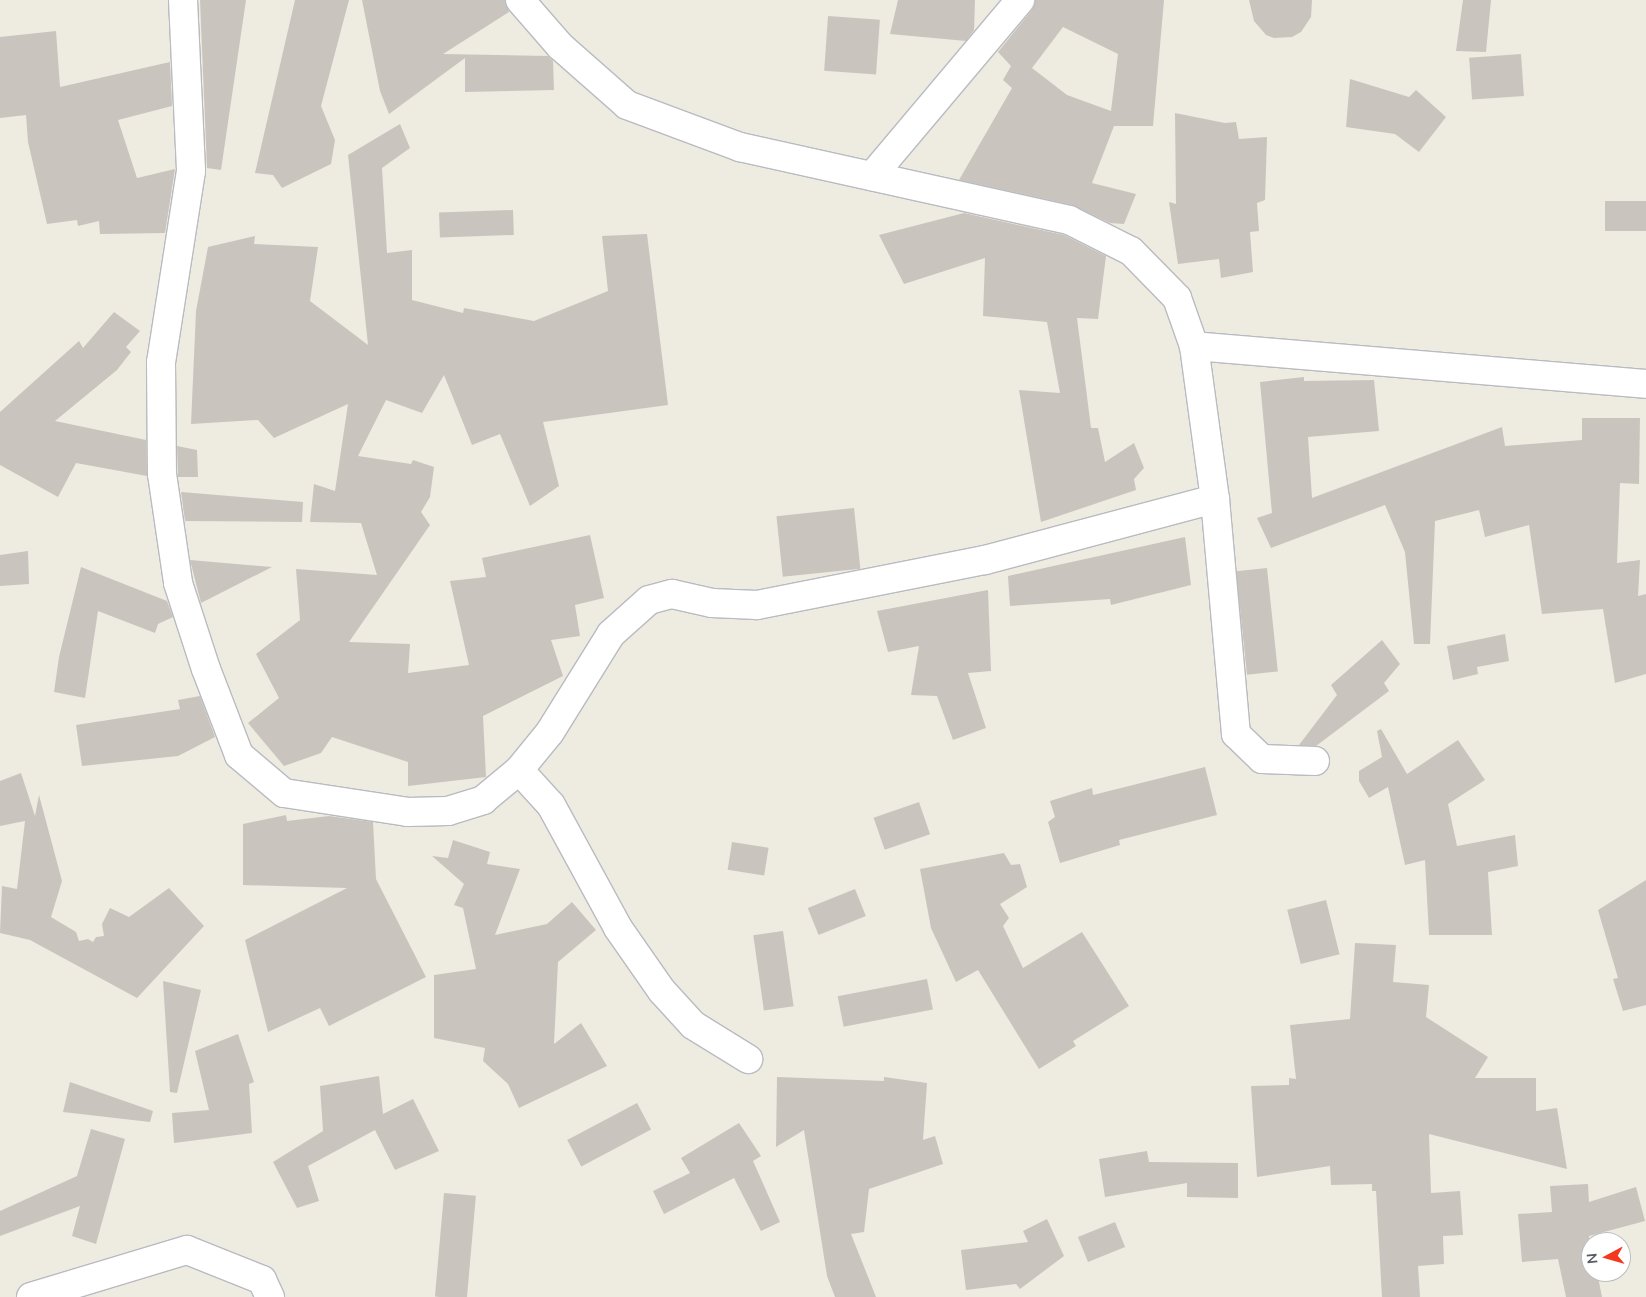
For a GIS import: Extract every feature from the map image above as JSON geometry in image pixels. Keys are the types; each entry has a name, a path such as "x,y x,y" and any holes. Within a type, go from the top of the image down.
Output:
{"street":[{"path":"183,0 191,171 161,362 162,474 178,583 239,755 284,793 408,812 448,812 483,800 519,770 550,732 611,634 649,600 672,594 712,603 757,605 984,560 1215,499"},
{"path":"520,0 560,46 627,106 740,147 1069,220 1131,251 1177,298 1194,346 1215,499 1236,734 1262,758 1315,761"},
{"path":"872,176 1020,0"},
{"path":"1194,346 1646,384"},
{"path":"519,770 551,805 618,928 662,991 694,1025 748,1059"},
{"path":"31,1297 187,1250 262,1280 270,1297"}],"building":[{"path":"200,0 246,0 221,170 207,168"},
{"path":"295,0 349,0 321,106 335,140 331,164 282,188 273,175 255,173"},
{"path":"362,0 505,0 509,12 443,54 548,56 553,61 554,90 465,92 465,58 389,114 380,91"},
{"path":"898,0 975,0 974,30 966,41 890,34"},
{"path":"1035,0 1164,0 1153,126 1114,126 1092,183 1136,194 1124,224 1110,223 1072,205 959,180 1012,88 1003,80 1011,66 998,52 1032,10","holes":["1063,27 1118,54 1111,111 1067,95 1032,68"]},
{"path":"1249,0 1312,0 1311,17 1301,32 1292,37 1274,38 1266,35 1254,21"},
{"path":"1463,0 1491,0 1486,52 1456,51"},
{"path":"828,16 880,20 876,74 824,71"},
{"path":"56,31 60,87 170,62 172,106 118,120 137,178 175,169 165,233 100,234 99,221 78,226 77,220 47,224 28,142 26,115 0,118 0,37"},
{"path":"1521,54 1524,96 1472,100 1469,58"},
{"path":"1350,79 1409,97 1416,90 1446,117 1419,152 1395,134 1346,127"},
{"path":"1175,113 1225,123 1236,122 1239,139 1267,137 1265,200 1257,203 1259,231 1250,232 1253,272 1221,278 1219,259 1178,264 1169,202 1176,204"},
{"path":"400,124 410,148 382,168 387,253 412,250 412,300 463,313 464,308 534,321 608,291 602,236 647,234 668,405 543,422 559,486 530,506 500,434 472,445 444,375 422,413 386,400 358,456 411,464 413,460 434,467 430,497 421,512 430,525 349,642 410,644 408,673 469,665 450,581 486,577 482,558 590,535 604,598 575,605 580,636 551,640 563,676 483,716 486,777 408,786 408,762 332,737 321,753 284,766 248,723 279,698 256,654 300,620 296,569 377,575 361,523 310,522 314,484 335,491 348,404 274,438 258,420 191,424 196,311 208,247 255,236 254,244 318,247 310,301 368,345 348,155"},
{"path":"1605,201 1646,201 1646,231 1605,231"},
{"path":"513,210 514,235 440,238 439,213"},
{"path":"964,213 1064,235 1106,256 1098,319 1077,318 1091,428 1098,428 1105,462 1134,443 1144,468 1134,479 1136,490 1041,522 1019,390 1060,393 1047,322 983,316 985,258 904,284 879,235"},
{"path":"114,312 140,331 126,347 131,352 117,370 55,421 146,440 147,476 76,463 58,497 0,465 0,412 79,341 83,348"},
{"path":"1304,377 1304,381 1374,380 1379,431 1308,437 1312,498 1502,427 1505,446 1582,440 1582,418 1640,418 1639,484 1620,483 1617,563 1640,560 1638,596 1646,594 1646,674 1615,683 1603,609 1542,614 1529,525 1485,537 1479,510 1435,521 1430,644 1414,644 1405,552 1385,505 1271,548 1257,518 1272,513 1260,382"},
{"path":"177,446 197,450 198,477 178,477"},
{"path":"181,492 303,502 302,522 185,521"},
{"path":"854,508 860,569 783,577 776,516"},
{"path":"1185,537 1191,585 1111,605 1110,599 1010,606 1008,576"},
{"path":"28,551 29,584 0,586 0,555"},
{"path":"190,560 272,567 201,603"},
{"path":"81,567 167,601 173,617 158,624 155,633 98,611 85,698 54,692 59,657"},
{"path":"1267,568 1278,671 1247,675 1236,571"},
{"path":"988,590 991,671 968,673 986,728 953,740 937,696 911,695 919,646 888,652 877,611"},
{"path":"1505,634 1509,661 1477,667 1478,674 1453,680 1447,646"},
{"path":"1382,640 1400,664 1384,683 1389,691 1316,746 1299,745 1337,695 1331,685"},
{"path":"200,696 215,737 178,756 82,766 76,725 180,709 178,700"},
{"path":"1381,729 1407,774 1458,740 1485,780 1448,804 1457,846 1515,835 1518,866 1488,872 1492,935 1429,935 1425,860 1405,865 1388,787 1369,798 1359,781 1359,771 1382,757 1377,731"},
{"path":"1205,767 1217,815 1119,840 1120,845 1060,863 1048,822 1055,817 1050,801 1092,788 1093,795"},
{"path":"21,773 35,816 39,795 62,881 51,917 76,932 79,941 88,939 93,942 96,937 104,936 102,924 110,908 129,917 169,888 204,926 137,998 30,940 0,933 2,886 17,889 25,821 0,826 0,781"},
{"path":"919,802 930,834 885,850 874,818"},
{"path":"286,815 287,821 329,816 373,822 376,879 426,977 329,1026 320,1008 268,1032 245,940 347,888 243,885 243,824"},
{"path":"453,840 490,852 487,864 520,869 495,935 547,924 572,902 596,930 558,962 554,1044 581,1023 607,1066 519,1108 508,1084 483,1061 485,1048 434,1038 434,975 476,969 463,908 454,905 464,884 432,856 448,858"},
{"path":"732,842 769,848 764,875 728,870"},
{"path":"1004,853 1011,865 1020,864 1027,887 1000,904 1009,918 1003,926 1023,968 1082,932 1129,1006 1073,1041 1076,1046 1039,1069 978,970 956,982 931,928 920,869"},
{"path":"1646,880 1646,1005 1623,1011 1613,979 1618,978 1598,910"},
{"path":"855,889 866,916 819,935 808,908"},
{"path":"1326,900 1340,954 1301,964 1287,910"},
{"path":"783,931 794,1006 764,1010 753,935"},
{"path":"1355,943 1396,945 1393,982 1429,985 1426,1017 1488,1057 1475,1078 1536,1078 1536,1111 1557,1108 1567,1169 1429,1134 1431,1193 1460,1191 1463,1235 1443,1236 1444,1264 1418,1266 1420,1297 1382,1297 1376,1191 1372,1191 1372,1184 1331,1185 1330,1166 1257,1177 1251,1086 1289,1085 1289,1078 1296,1079 1290,1025 1350,1019"},
{"path":"927,979 933,1009 844,1027 838,996"},
{"path":"163,981 201,990 177,1093 170,1092"},
{"path":"238,1034 254,1082 249,1084 252,1133 174,1143 172,1113 209,1110 195,1051"},
{"path":"379,1076 383,1114 413,1099 439,1151 395,1170 375,1130 308,1166 319,1201 297,1208 273,1162 323,1131 320,1086"},
{"path":"777,1077 884,1081 884,1077 927,1083 923,1140 935,1136 943,1164 869,1189 864,1232 851,1234 876,1297 835,1297 827,1276 804,1130 776,1147"},
{"path":"70,1082 153,1111 150,1122 63,1112"},
{"path":"637,1103 651,1129 581,1167 567,1140"},
{"path":"739,1123 761,1156 753,1161 780,1222 761,1231 734,1178 664,1214 653,1191 690,1173 681,1158"},
{"path":"91,1129 125,1139 96,1244 72,1236 80,1206 0,1236 0,1211 77,1176"},
{"path":"1147,1151 1149,1162 1238,1163 1238,1198 1187,1197 1187,1183 1105,1197 1099,1159"},
{"path":"1588,1184 1589,1202 1636,1187 1645,1221 1604,1232 1581,1232 1581,1282 1599,1282 1602,1297 1566,1297 1558,1259 1522,1262 1518,1214 1552,1212 1550,1186"},
{"path":"444,1193 476,1196 467,1297 435,1297"},
{"path":"1047,1219 1064,1256 1020,1289 1016,1284 966,1290 961,1250 1028,1242 1023,1231"},
{"path":"1115,1222 1125,1247 1088,1262 1078,1237"}]}
